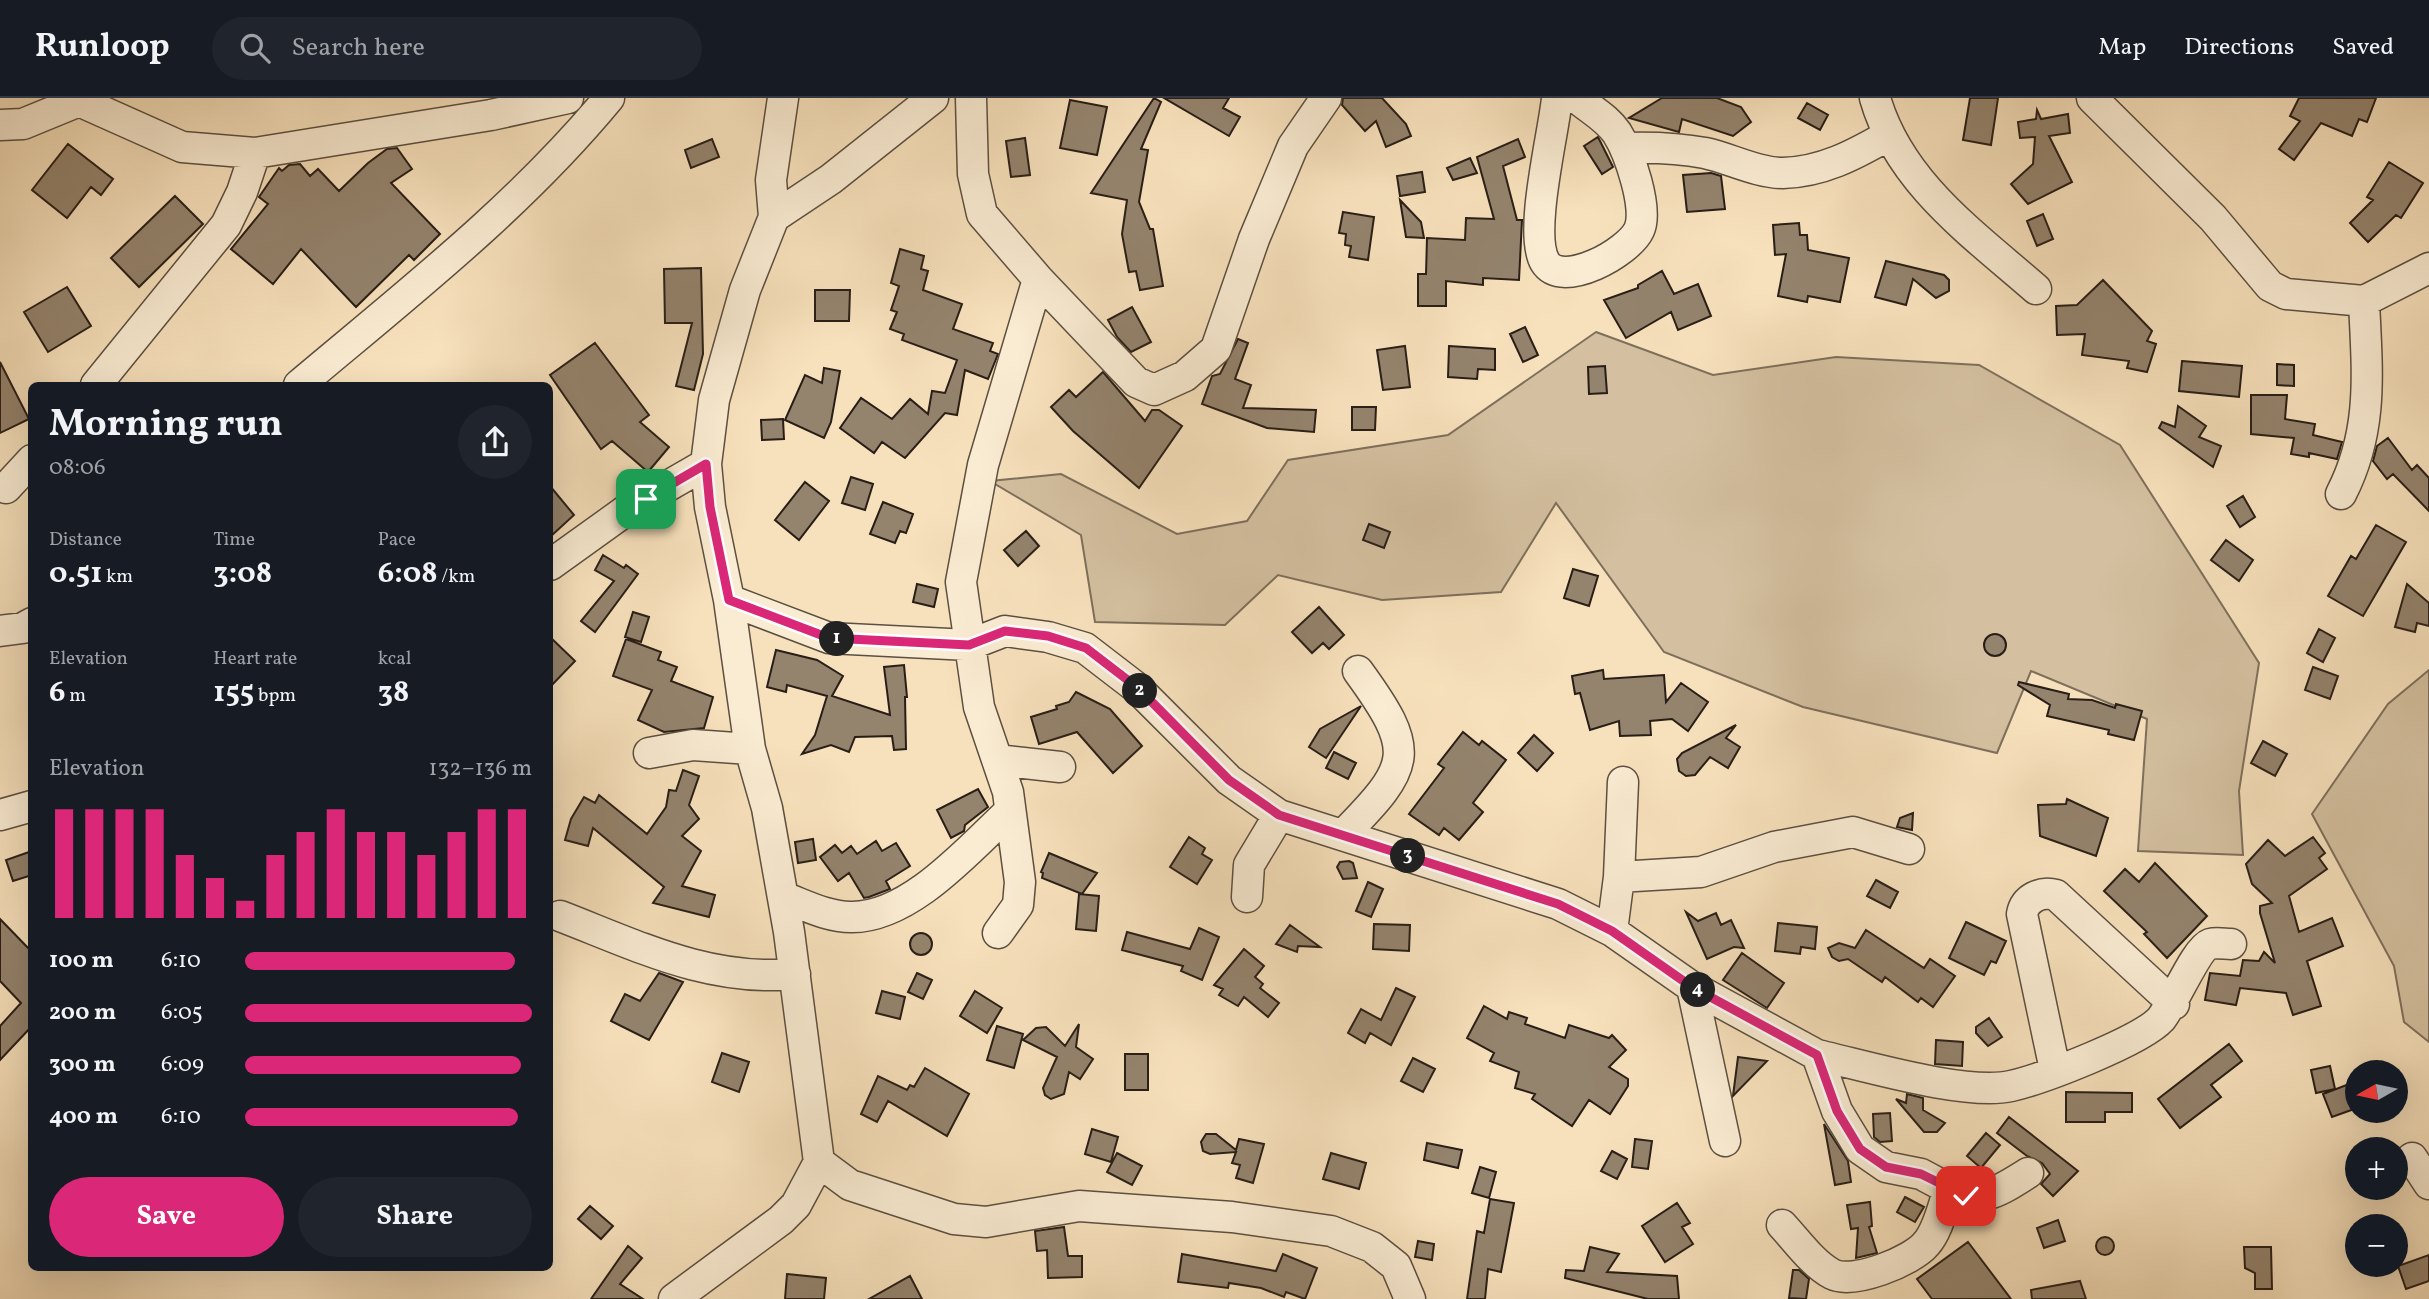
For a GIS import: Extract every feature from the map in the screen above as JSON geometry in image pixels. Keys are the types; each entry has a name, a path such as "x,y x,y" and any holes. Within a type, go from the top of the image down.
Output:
{"street":[{"path":"0,125 23,124 80,100 181,147 255,153 491,115 568,98"},
{"path":"303,382 508,207 580,133 609,98"},
{"path":"674,1299 781,1220 796,1205 819,1162 783,897 767,808 750,749 729,600 710,507 706,464 714,400 745,289 774,217 771,180 783,98"},
{"path":"774,217 831,179 933,98"},
{"path":"971,98 973,174 982,214 1038,279 1136,382 1154,390 1185,376 1216,349 1254,239 1293,146 1326,98"},
{"path":"1557,98 1547,148 1541,222 1542,251 1545,263 1555,270 1574,272 1591,267 1624,248 1639,231 1643,214 1625,148 1607,121 1577,98"},
{"path":"1875,98 1887,136 1903,163 1934,197 2036,289"},
{"path":"2092,98 2213,218 2270,286 2286,294 2364,301 2429,268"},
{"path":"1625,148 1664,147 1705,153 1780,173 1820,169 1856,154 1887,136"},
{"path":"98,382 226,225 242,192 255,153"},
{"path":"998,933 1018,905 1020,882 1010,811 997,760 979,707 961,582 981,478 1038,279"},
{"path":"2341,494 2353,470 2364,433 2364,301"},
{"path":"6,488 28,464"},
{"path":"553,563 628,509 706,464"},
{"path":"729,600 829,638 969,645 1005,631 1048,636 1086,648 1138,688 1229,780 1279,815 1558,904 1612,931 1692,987 1817,1055 1976,1089 2010,1086 2138,1036 2158,1022 2174,1004 2201,950 2210,944 2231,944"},
{"path":"0,631 28,625"},
{"path":"1343,835 1382,795 1393,776 1400,754 1390,714 1358,671"},
{"path":"649,753 693,745 750,749"},
{"path":"997,760 1060,767"},
{"path":"1612,931 1619,877 1623,782"},
{"path":"0,815 28,807"},
{"path":"783,897 828,914 852,917 875,914 913,897 1010,811"},
{"path":"1247,897 1249,865 1279,815"},
{"path":"1619,877 1701,872 1774,847 1853,832 1909,849"},
{"path":"2055,1070 2022,914 2024,905 2030,900 2047,893 2056,895 2174,1004"},
{"path":"560,916 675,961 724,974 795,974"},
{"path":"1692,987 1726,1142"},
{"path":"1817,1055 1837,1111 1860,1149 1886,1167 1921,1174 1966,1196 1981,1196 2000,1191 2028,1173"},
{"path":"2412,1158 2429,1184"},
{"path":"819,1162 850,1185 954,1219 985,1222 1079,1206 1232,1217 1331,1231 1372,1247 1396,1266 1410,1299"},
{"path":"1782,1225 1820,1266 1835,1275 1851,1277 1910,1259 1919,1251 1928,1242 1949,1189"}],"shaded area":[{"path":"1596,332 1713,375 1836,357 1979,365 2120,445 2259,663 2239,791 2243,855 2138,851 2147,719 2031,671 1997,753 1803,707 1664,652 1556,503 1501,592 1382,600 1278,575 1225,625 1095,622 1081,535 990,481 1061,474 1177,534 1247,521 1288,460 1448,435"},
{"path":"2429,670 2429,1042 2404,1022 2394,966 2312,814 2388,704"}],"building":[{"path":"1154,98 1161,102 1141,149 1148,150 1139,202 1150,229 1153,229 1163,286 1140,290 1136,271 1129,272 1122,234 1127,200 1091,193"},
{"path":"1164,98 1229,98 1223,108 1240,117 1229,136"},
{"path":"1343,98 1382,98 1406,124 1411,136 1386,147 1376,121 1365,131 1342,105"},
{"path":"1662,98 1717,98 1741,107 1751,122 1733,136 1682,119 1679,132 1629,118"},
{"path":"1970,98 1998,98 1991,145 1963,140"},
{"path":"2299,98 2376,98 2367,122 2359,119 2352,136 2321,123 2294,160 2279,149 2300,121 2290,116"},
{"path":"1070,100 1107,107 1097,155 1060,148"},
{"path":"1807,103 1828,115 1820,130 1798,118"},
{"path":"2037,110 2041,119 2068,114 2070,133 2049,136 2072,182 2028,204 2011,184 2033,164 2035,137 2020,138 2018,122 2036,119"},
{"path":"1598,137 1613,167 1602,174 1584,146"},
{"path":"1025,138 1030,175 1011,177 1006,141"},
{"path":"712,139 719,157 691,168 685,150"},
{"path":"1518,139 1525,157 1503,166 1517,220 1522,220 1519,280 1483,278 1483,285 1446,281 1446,306 1418,306 1418,274 1426,274 1427,238 1465,240 1466,218 1494,219 1477,157"},
{"path":"68,144 113,179 101,195 91,187 67,218 32,190"},
{"path":"397,148 412,169 391,183 440,234 414,260 409,255 356,307 301,249 273,284 231,249 268,204 259,197 279,168 282,171 289,165 300,164 310,176 318,169 339,191 368,163 387,149"},
{"path":"1470,158 1477,173 1453,180 1447,168"},
{"path":"2389,162 2423,183 2401,218 2396,215 2368,242 2350,223 2373,200 2367,197"},
{"path":"1422,172 1425,192 1400,196 1397,176"},
{"path":"1711,173 1721,176 1725,209 1687,212 1683,175"},
{"path":"175,196 203,224 139,287 111,258"},
{"path":"1400,200 1421,222 1424,238 1406,237"},
{"path":"1343,212 1374,217 1368,260 1349,257 1351,246 1345,245 1346,234 1339,233"},
{"path":"2043,214 2053,239 2037,246 2027,221"},
{"path":"1799,223 1800,235 1807,235 1808,250 1849,258 1840,302 1808,296 1807,302 1778,296 1786,254 1775,255 1773,225"},
{"path":"900,249 924,256 921,269 928,271 923,290 962,304 953,329 993,343 990,351 998,354 988,379 965,370 957,415 945,413 905,458 882,442 874,453 840,428 861,398 892,419 910,399 928,414 932,391 945,393 957,360 902,340 904,334 890,329 897,312 891,310 899,286 891,283"},
{"path":"1886,261 1944,275 1949,280 1949,291 1936,298 1913,279 1906,305 1875,297"},
{"path":"701,268 703,354 694,390 676,386 692,323 665,323 664,269"},
{"path":"1662,271 1674,294 1698,284 1711,316 1678,330 1671,312 1626,338 1604,300 1638,288 1638,285"},
{"path":"2103,280 2152,331 2147,341 2156,344 2147,372 2127,368 2129,361 2082,355 2085,334 2057,335 2056,306 2077,305"},
{"path":"67,287 91,326 48,352 24,312"},
{"path":"815,290 850,290 849,321 815,321"},
{"path":"1132,307 1151,342 1131,352 1117,337 1108,320"},
{"path":"1525,327 1538,355 1523,362 1510,334"},
{"path":"1238,339 1248,343 1235,379 1251,385 1243,408 1316,410 1314,432 1267,428 1202,404 1212,376 1220,374"},
{"path":"595,343 649,415 640,422 669,447 648,472 612,441 601,449 550,375"},
{"path":"1405,346 1410,387 1383,390 1377,350"},
{"path":"1449,346 1495,349 1495,370 1478,369 1477,379 1448,377"},
{"path":"2182,361 2242,366 2239,397 2179,391"},
{"path":"0,362 28,419 0,433"},
{"path":"2277,364 2294,365 2294,386 2277,385"},
{"path":"1605,366 1607,393 1589,394 1588,367"},
{"path":"824,368 840,371 831,422 824,438 785,420 805,375 822,383"},
{"path":"1103,372 1145,421 1152,410 1159,410 1182,426 1139,488 1073,431 1051,407 1069,390 1076,397"},
{"path":"2251,395 2287,395 2285,419 2315,424 2313,435 2342,442 2337,459 2309,453 2309,457 2291,454 2294,438 2251,434"},
{"path":"2178,406 2206,426 2199,437 2221,446 2213,467 2159,428 2162,422 2175,427"},
{"path":"1352,407 1376,407 1375,430 1352,430"},
{"path":"783,419 784,439 762,440 761,420"},
{"path":"2388,438 2412,470 2417,465 2429,478 2429,511 2393,474 2387,479 2373,461 2377,446"},
{"path":"851,477 873,484 865,510 842,503"},
{"path":"805,482 829,501 799,540 775,520"},
{"path":"553,490 574,515 553,534"},
{"path":"2243,496 2255,517 2240,527 2227,506"},
{"path":"883,502 913,514 906,533 900,531 895,543 870,534"},
{"path":"1369,524 1390,532 1384,548 1363,540"},
{"path":"2376,525 2406,542 2363,616 2328,596 2351,556 2356,559"},
{"path":"1026,531 1039,546 1018,566 1004,550"},
{"path":"2226,540 2253,560 2239,581 2211,560"},
{"path":"603,555 624,568 626,565 638,574 595,632 581,621 614,581 595,570"},
{"path":"1573,569 1598,576 1589,606 1564,598"},
{"path":"917,584 938,589 934,607 913,602"},
{"path":"2407,584 2429,603 2429,626 2417,623 2415,632 2395,627"},
{"path":"1319,607 1344,635 1329,649 1323,643 1312,653 1292,632"},
{"path":"633,612 649,617 641,642 625,637"},
{"path":"2319,629 2335,638 2323,662 2307,653"},
{"path":"1995,634 2003,637 2006,645 2003,653 1995,656 1987,653 1984,645 1987,637"},
{"path":"626,639 661,652 658,660 677,667 671,681 713,697 704,728 664,732 638,720 652,690 613,676"},
{"path":"553,640 575,661 553,684"},
{"path":"776,650 817,660 843,676 832,696 890,715 884,667 904,665 907,697 906,749 894,750 892,736 855,737 849,752 831,745 802,754 815,735 827,696 787,685 786,692 767,687"},
{"path":"2313,667 2338,676 2330,699 2305,690"},
{"path":"1603,670 1604,679 1664,675 1666,702 1681,683 1708,702 1688,731 1672,719 1650,721 1651,735 1620,736 1619,721 1590,730 1580,693 1575,694 1572,676"},
{"path":"2019,682 2069,694 2068,699 2092,700 2115,708 2116,704 2142,711 2134,740 2108,734 2109,730 2047,716 2050,705 2018,685"},
{"path":"1076,692 1110,709 1142,746 1113,773 1077,732 1039,744 1031,717 1057,709 1056,706 1069,702"},
{"path":"1361,706 1326,758 1309,747 1320,729"},
{"path":"1736,725 1726,738 1740,747 1728,768 1710,757 1695,775 1686,776 1679,771 1677,759 1682,753"},
{"path":"1463,732 1479,745 1482,741 1506,760 1473,803 1483,812 1459,840 1444,828 1439,835 1409,814 1444,768 1438,764"},
{"path":"1534,735 1553,753 1537,771 1518,753"},
{"path":"2263,741 2287,754 2275,776 2251,763"},
{"path":"1334,752 1356,763 1348,779 1326,768"},
{"path":"683,770 699,776 689,805 699,819 682,836 701,851 682,886 715,895 709,917 653,903 664,887 593,828 588,846 565,840 571,819 584,797 595,803 599,795 647,834 666,807 669,790 676,791"},
{"path":"978,789 988,807 965,825 964,831 951,838 937,810"},
{"path":"2067,799 2108,818 2096,856 2040,836 2038,805 2066,804"},
{"path":"1913,813 1912,830 1897,827 1900,818"},
{"path":"1189,837 1205,848 1202,854 1212,860 1197,884 1170,867"},
{"path":"2313,837 2325,853 2319,858 2327,869 2289,896 2299,932 2332,918 2343,946 2307,961 2321,1006 2293,1015 2286,993 2240,988 2236,1005 2205,1000 2210,973 2240,976 2243,960 2259,961 2264,952 2275,963 2260,913 2260,906 2272,903 2252,884 2246,864 2268,840 2285,856"},
{"path":"813,839 816,860 798,863 795,842"},
{"path":"876,841 882,851 896,843 910,866 886,881 890,889 864,898 849,873 838,881 820,857 835,845 842,853 851,846 857,854"},
{"path":"28,852 28,876 13,881 6,860"},
{"path":"1049,853 1097,873 1082,894 1042,878 1041,872"},
{"path":"1340,862 1353,863 1357,878 1343,879 1337,867"},
{"path":"2155,863 2207,916 2167,958 2144,934 2147,932 2104,891 2125,869 2139,882"},
{"path":"1876,880 1898,892 1890,908 1867,896"},
{"path":"1368,882 1383,889 1371,917 1356,911"},
{"path":"1079,894 1099,896 1096,931 1076,929"},
{"path":"1686,912 1698,921 1716,913 1721,925 1731,920 1744,948 1734,947 1707,959"},
{"path":"0,919 28,948 28,1030 0,1060 0,1026 21,1003 0,981"},
{"path":"1966,922 2006,941 1996,963 1991,961 1984,975 1949,958"},
{"path":"1778,923 1817,927 1815,949 1801,947 1800,954 1775,951"},
{"path":"1374,924 1410,925 1409,951 1373,949"},
{"path":"1290,925 1320,947 1298,946 1297,952 1276,944"},
{"path":"1199,928 1219,937 1202,980 1181,971 1183,966 1122,950 1127,932 1190,949"},
{"path":"1866,930 1924,968 1930,959 1955,976 1933,1007 1921,998 1918,1002 1885,977 1882,982 1848,959 1839,961 1832,957 1828,948 1839,943 1855,948"},
{"path":"921,933 929,936 932,944 929,952 921,955 913,952 910,944 913,936"},
{"path":"1244,949 1264,966 1255,977 1263,984 1260,988 1279,1003 1268,1017 1244,997 1238,1006 1219,995 1223,989 1214,985"},
{"path":"1742,953 1784,983 1767,1008 1723,980"},
{"path":"659,973 683,982 649,1040 611,1021 625,994 640,1001"},
{"path":"917,973 932,980 923,999 908,992"},
{"path":"1396,988 1415,997 1391,1045 1370,1033 1365,1043 1348,1033 1361,1009 1381,1020"},
{"path":"882,991 905,997 900,1019 876,1013"},
{"path":"975,991 1002,1008 987,1033 960,1016"},
{"path":"1484,1006 1507,1019 1509,1012 1527,1018 1525,1024 1565,1038 1569,1025 1609,1038 1612,1035 1626,1050 1609,1067 1628,1079 1628,1086 1610,1114 1589,1100 1572,1126 1532,1099 1535,1094 1515,1088 1519,1072 1490,1061 1494,1053 1467,1038"},
{"path":"1989,1018 2002,1037 1988,1046 1976,1033 1976,1027"},
{"path":"1079,1024 1076,1047 1093,1059 1080,1079 1069,1072 1064,1094 1051,1099 1045,1095 1043,1088 1057,1057 1023,1040 1036,1028 1046,1027 1065,1046"},
{"path":"997,1026 1023,1034 1014,1068 987,1060"},
{"path":"1936,1040 1963,1042 1962,1066 1935,1064"},
{"path":"2229,1044 2242,1061 2211,1085 2221,1097 2180,1128 2158,1099"},
{"path":"722,1053 749,1062 739,1092 712,1082"},
{"path":"1125,1054 1148,1054 1148,1090 1125,1090"},
{"path":"1738,1057 1767,1061 1733,1096"},
{"path":"1413,1058 1435,1069 1423,1092 1401,1081"},
{"path":"2330,1066 2335,1089 2316,1093 2311,1070"},
{"path":"925,1068 969,1094 947,1136 888,1101 877,1122 861,1114 878,1076 907,1090 910,1085 914,1087"},
{"path":"2345,1086 2345,1112 2332,1117 2323,1094"},
{"path":"2066,1092 2132,1093 2132,1112 2105,1112 2105,1122 2066,1122"},
{"path":"1907,1094 1923,1098 1923,1110 1945,1123 1937,1132 1924,1132 1896,1099 1906,1103"},
{"path":"1890,1113 1892,1141 1880,1142 1874,1137 1873,1114"},
{"path":"2009,1117 2078,1171 2053,1196 2041,1184 2050,1174 2042,1163 2027,1156 1997,1133"},
{"path":"1824,1124 1848,1161 1851,1182 1835,1185"},
{"path":"1092,1129 1118,1137 1111,1162 1085,1154"},
{"path":"1986,1133 2000,1145 1981,1168 1967,1156"},
{"path":"1206,1134 1216,1134 1236,1150 1239,1139 1264,1144 1253,1183 1236,1178 1240,1165 1232,1163 1236,1152 1210,1154 1203,1151 1201,1142"},
{"path":"1635,1139 1652,1141 1648,1169 1632,1167"},
{"path":"1427,1143 1462,1150 1458,1168 1424,1160"},
{"path":"1612,1151 1627,1159 1617,1179 1601,1171"},
{"path":"1117,1153 1142,1166 1132,1185 1107,1172"},
{"path":"1331,1153 1366,1163 1359,1189 1323,1179"},
{"path":"1480,1167 1496,1172 1489,1198 1472,1193"},
{"path":"1905,1197 1924,1207 1915,1222 1897,1212"},
{"path":"1490,1199 1514,1203 1501,1272 1488,1269 1485,1299 1467,1299 1477,1231 1484,1233"},
{"path":"1870,1202 1872,1226 1869,1227 1877,1253 1856,1258 1858,1228 1851,1229 1847,1205"},
{"path":"1677,1203 1690,1223 1682,1227 1693,1244 1665,1262 1642,1226"},
{"path":"590,1206 613,1226 601,1239 578,1219"},
{"path":"2058,1220 2065,1241 2044,1248 2037,1228"},
{"path":"1064,1227 1068,1256 1082,1256 1082,1277 1048,1278 1047,1250 1037,1251 1035,1231"},
{"path":"2101,1237 2109,1237 2114,1246 2112,1253 2101,1255 2096,1250 2096,1242"},
{"path":"1418,1241 1434,1244 1432,1260 1415,1257"},
{"path":"1968,1242 2011,1299 1932,1299 1917,1279"},
{"path":"628,1246 642,1258 620,1284 643,1299 591,1299"},
{"path":"1590,1247 1619,1254 1607,1272 1677,1276 1679,1299 1648,1299 1565,1278 1566,1270 1584,1271"},
{"path":"2244,1247 2271,1247 2272,1289 2255,1289 2255,1273 2245,1268"},
{"path":"1182,1254 1276,1271 1283,1254 1317,1268 1305,1299 1286,1292 1284,1297 1261,1288 1229,1283 1228,1288 1178,1282"},
{"path":"2429,1255 2429,1281 2406,1289 2402,1277 2408,1277 2408,1262"},
{"path":"1793,1270 1799,1270 1809,1279 1806,1299 1789,1298"},
{"path":"787,1274 826,1278 824,1299 785,1299"},
{"path":"910,1276 922,1299 869,1299"},
{"path":"2080,1281 2086,1299 2032,1299 2031,1290"}],"route":[{"path":"646,499 706,464 710,507 729,600 829,638 969,645 1005,631 1048,636 1086,648 1138,688 1229,780 1279,815 1558,904 1612,931 1692,987 1817,1055 1837,1111 1860,1149 1886,1167 1921,1174 1966,1196"}]}
